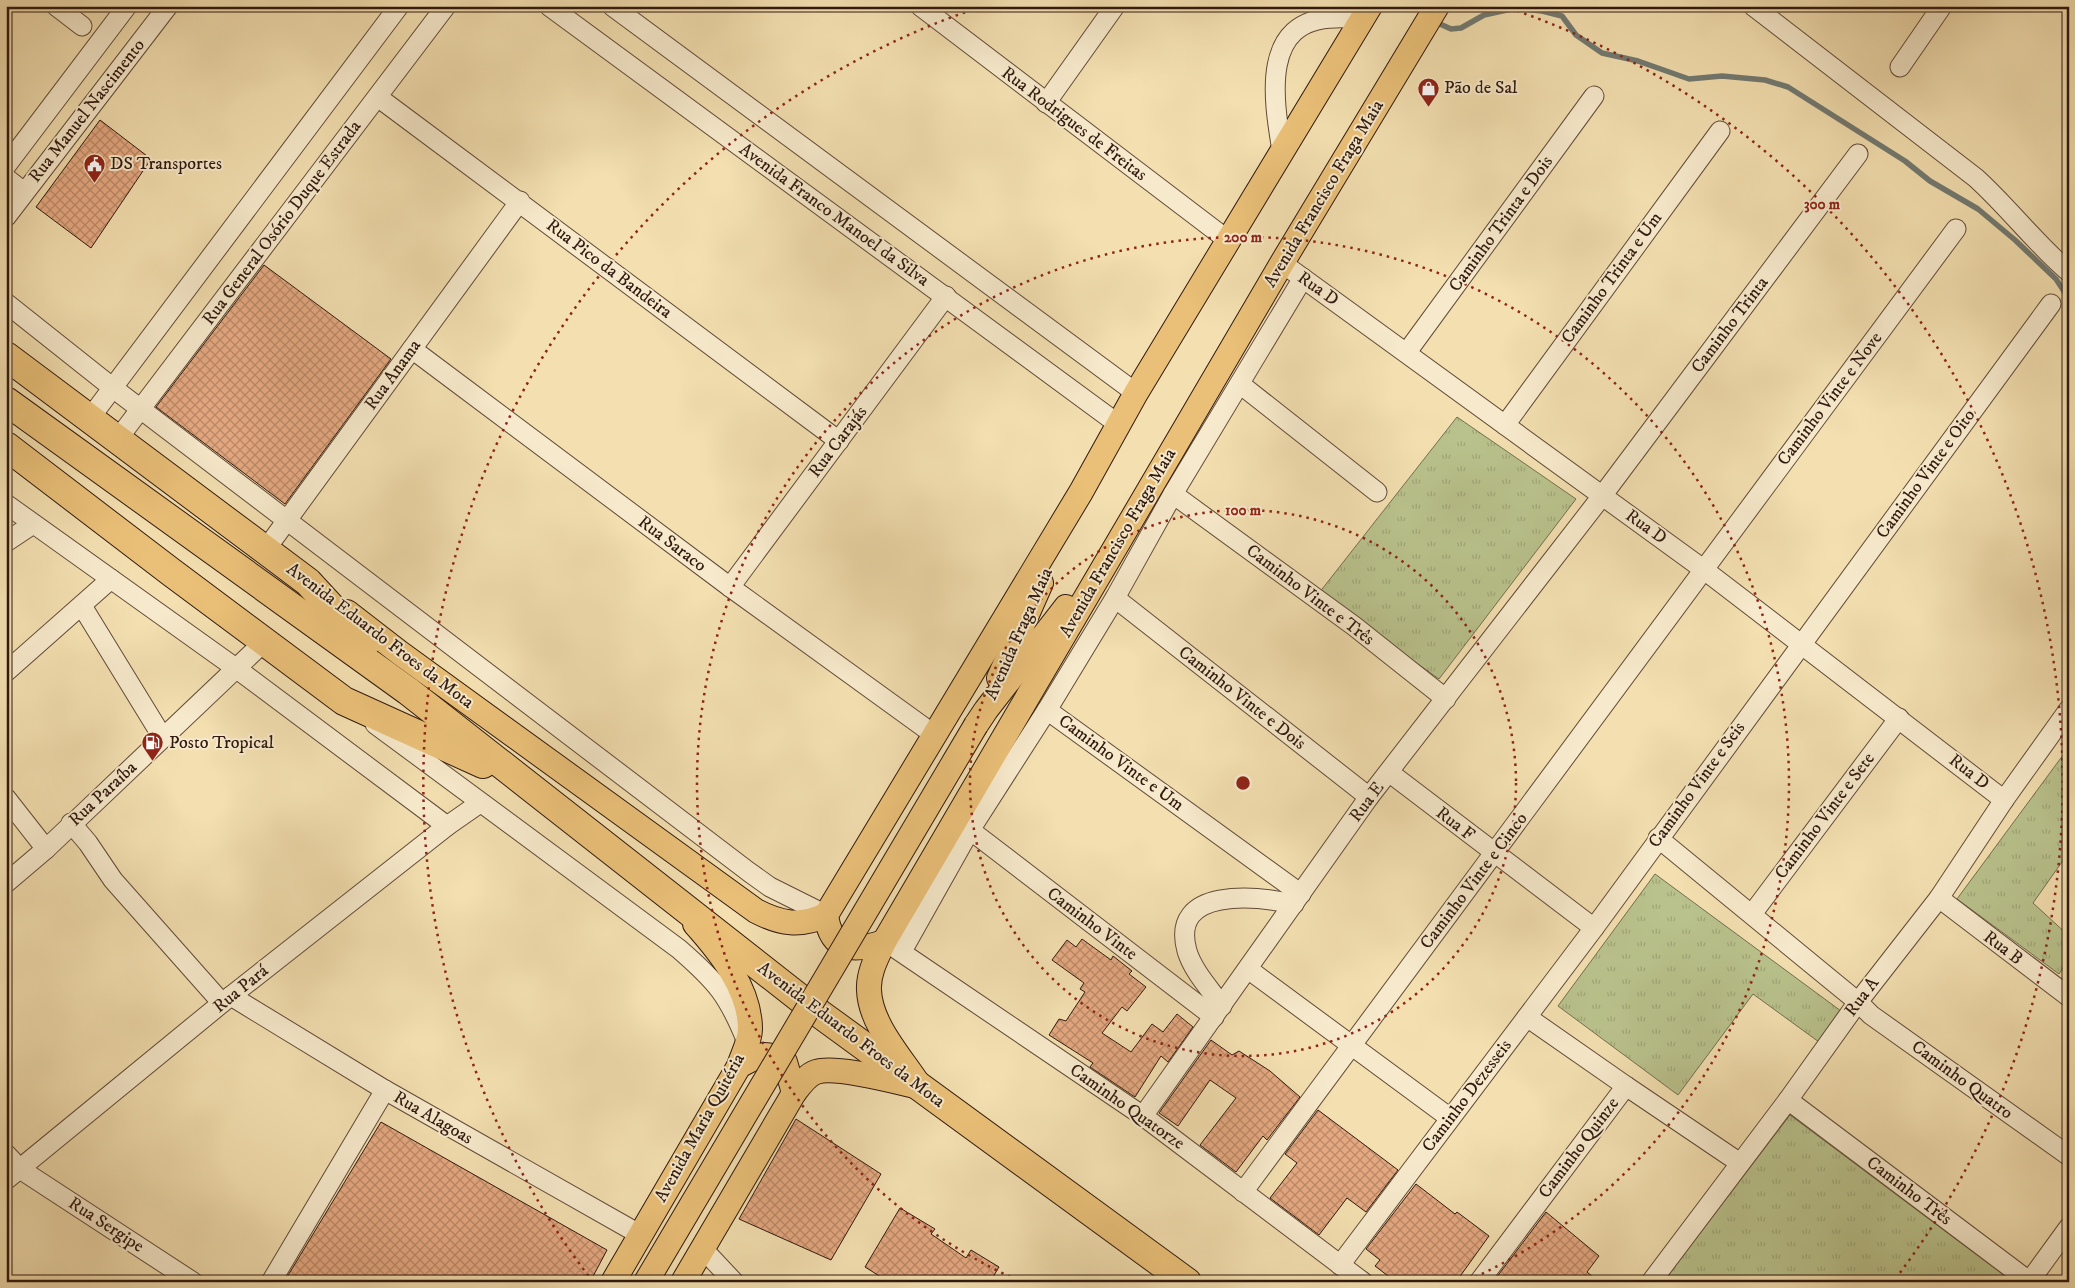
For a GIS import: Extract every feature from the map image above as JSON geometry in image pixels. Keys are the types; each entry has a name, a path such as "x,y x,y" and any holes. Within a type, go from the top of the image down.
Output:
{"highway":[{"name":"Avenida Eduardo Froes da Mota","path":"6,356 308,582"},
{"name":"Avenida Eduardo Froes da Mota","path":"6,401 408,691 672,899 920,1087 1187,1282"},
{"name":"Avenida Eduardo Froes da Mota","path":"6,446 344,701 521,781"},
{"path":"308,582 408,691"}],"main road":[{"name":"Avenida Francisco Fraga Maia","path":"920,1087 882,1029 871,1007 868,988 872,968 893,947 1122,535 1282,263 1437,6"},
{"path":"893,947 852,949 842,945 832,938 828,929 826,915 936,736 1081,492 1136,393 1366,13"},
{"name":"Avenida Fraga Maia","path":"981,718 1081,492"},
{"name":"Avenida Fraga Maia","path":"981,718 1122,535"},
{"name":"Avenida Eduardo Froes da Mota","path":"308,582 400,653 756,911 773,920 789,924 812,921 826,915"},
{"path":"646,1282 981,718"},
{"name":"Avenida Maria Quitéria","path":"613,1282 639,1234 738,1066 750,1030 749,1019 736,979 709,941 672,899"},
{"path":"738,1066 759,1055 771,1055 785,1062 794,1093"},
{"path":"683,1282 794,1093 806,1079 816,1072 833,1070 920,1087"}],"street":[{"path":"56,6 82,26"},
{"name":"Rua Manuel Nascimento","path":"6,166 127,6"},
{"name":"Rua Manuel Nascimento","path":"6,217 168,6"},
{"name":"Rua General Osório Duque Estrada","path":"90,418 399,6"},
{"name":"Rua General Osório Duque Estrada","path":"117,440 379,98 446,6"},
{"name":"Avenida Franco Manoel da Silva","path":"549,6 1118,424"},
{"name":"Avenida Franco Manoel da Silva","path":"612,6 1136,393"},
{"name":"Rua Rodrigues de Freitas","path":"920,6 1229,241"},
{"path":"1046,103 1115,6"},
{"path":"1753,6 1976,178 2004,203 2051,257 2069,272"},
{"path":"1900,67 1942,6"},
{"path":"1282,151 1274,89 1276,65 1284,46 1299,28 1314,22 1366,13"},
{"name":"Caminho Trinta e Dois","path":"1408,352 1594,96"},
{"name":"Rua Pico da Bandeira","path":"379,98 520,201 839,441"},
{"name":"Caminho Trinta e Um","path":"1505,425 1720,132"},
{"name":"Caminho Trinta","path":"1602,496 1858,154"},
{"path":"6,178 24,192"},
{"name":"Rua Anama","path":"266,549 520,201"},
{"name":"Caminho Vinte e Nove","path":"1703,569 1956,229"},
{"name":"Rua D","path":"1282,263 1408,352 1703,569 2004,800"},
{"path":"1047,710 1115,598 1173,494 1303,278"},
{"name":"Rua Carajás","path":"730,587 946,296"},
{"path":"6,303 113,388 289,520 749,872 770,887 826,915"},
{"name":"Caminho Vinte e Oito","path":"1801,644 2051,304"},
{"name":"Rua Saraco","path":"412,349 730,587 936,736"},
{"path":"1240,384 1377,492"},
{"name":"Caminho Vinte e Três","path":"1173,494 1354,626 1446,699"},
{"name":"Rua E","path":"1142,1116 1369,797 1390,773 1602,496"},
{"path":"6,504 237,669 447,826"},
{"path":"6,542 33,524"},
{"name":"Caminho Vinte e Cinco","path":"1244,1192 1703,569"},
{"path":"6,672 111,579"},
{"name":"Caminho Vinte e Dois","path":"1115,598 1369,797"},
{"path":"82,606 163,738"},
{"name":"Rua Paraíba","path":"6,882 46,848 265,641"},
{"name":"Caminho Vinte e Seis","path":"1594,928 1801,644"},
{"path":"344,701 679,949 707,974 723,992 731,1004 747,1043"},
{"name":"Rua A","path":"1651,1282 1788,1100 1858,1002 1938,898 2004,800 2069,709"},
{"name":"Caminho Vinte e Um","path":"893,947 1047,710 1298,899"},
{"name":"Caminho Vinte e Sete","path":"1752,914 1899,718"},
{"name":"Rua F","path":"1390,773 1494,854 1594,928"},
{"path":"6,798 46,848"},
{"name":"Rua Pará","path":"13,1174 226,1000 447,826 480,803"},
{"name":"Rua Alagoas","path":"71,823 88,843 113,880 226,1000 639,1234"},
{"name":"Caminho Vinte","path":"970,830 1218,1011"},
{"name":"Caminho Quatro","path":"1658,838 1858,1002 1871,1015 2069,1156"},
{"path":"1218,1011 1188,953 1184,935 1188,920 1198,908 1216,899 1239,897 1298,899"},
{"name":"Rua B","path":"1938,898 2069,997"},
{"name":"Caminho Dezesseis","path":"1340,1265 1594,928"},
{"name":"Caminho Quatorze","path":"893,947 1142,1116 1362,1282"},
{"path":"1248,969 1450,1118"},
{"name":"Caminho Quinze","path":"1479,1282 1626,1086 1527,1017"},
{"path":"1626,1086 1740,1163"},
{"path":"271,1282 385,1090"},
{"name":"Caminho Três","path":"1788,1100 2029,1282"},
{"path":"6,1154 13,1174"},
{"name":"Rua Sergipe","path":"13,1174 193,1282"},
{"path":"2029,1282 2069,1228"},
{"path":"703,1249 734,1282"}],"green space":[{"path":"1457,417 1576,499 1439,679 1319,593"},
{"path":"2069,747 2069,852 2033,903 2069,936 2069,959 2059,974 1957,899"},
{"path":"1655,874 1841,1011 1819,1042 1753,994 1678,1095 1558,1006"},
{"path":"1790,1115 2013,1282 1663,1282"}],"building":[{"name":"DS Transportes","path":"100,120 151,159 91,248 36,207"},
{"path":"264,265 391,359 285,504 156,407"},
{"path":"1082,939 1111,960 1113,956 1132,971 1129,974 1146,987 1127,1011 1122,1007 1102,1033 1131,1052 1152,1024 1163,1032 1177,1014 1193,1027 1168,1062 1161,1056 1135,1097 1090,1067 1093,1063 1049,1035 1059,1019 1066,1021 1085,992 1080,989 1084,983 1052,960 1067,940 1076,947"},
{"path":"1211,1040 1232,1055 1239,1051 1270,1071 1300,1097 1267,1140 1263,1136 1236,1172 1200,1145 1236,1098 1210,1080 1178,1126 1159,1113"},
{"path":"1318,1110 1398,1170 1366,1212 1347,1198 1319,1235 1270,1198 1297,1163 1285,1154"},
{"path":"796,1119 881,1174 831,1260 739,1219"},
{"path":"381,1122 607,1250 590,1282 284,1282"},
{"path":"1416,1184 1455,1214 1457,1212 1489,1236 1456,1282 1396,1282 1375,1266 1380,1260 1366,1249"},
{"path":"900,1208 935,1229 931,1234 966,1258 971,1250 999,1267 990,1282 889,1282 865,1267"},
{"path":"1546,1212 1599,1256 1587,1272 1599,1282 1493,1282"}],"waterway":[{"path":"1440,24 1451,29 1461,28 1484,15 1516,8 1542,11 1562,16 1576,35 1602,53 1638,61 1689,79 1722,76 1765,80 1788,87 1905,161 1930,181 1978,209 2015,240 2056,279 2069,299"}],"place":[{"name":"Pão de Sal","path":"1428,107"},
{"name":"DS Transportes","path":"94,183"},
{"name":"Posto Tropical","path":"153,762"}]}
